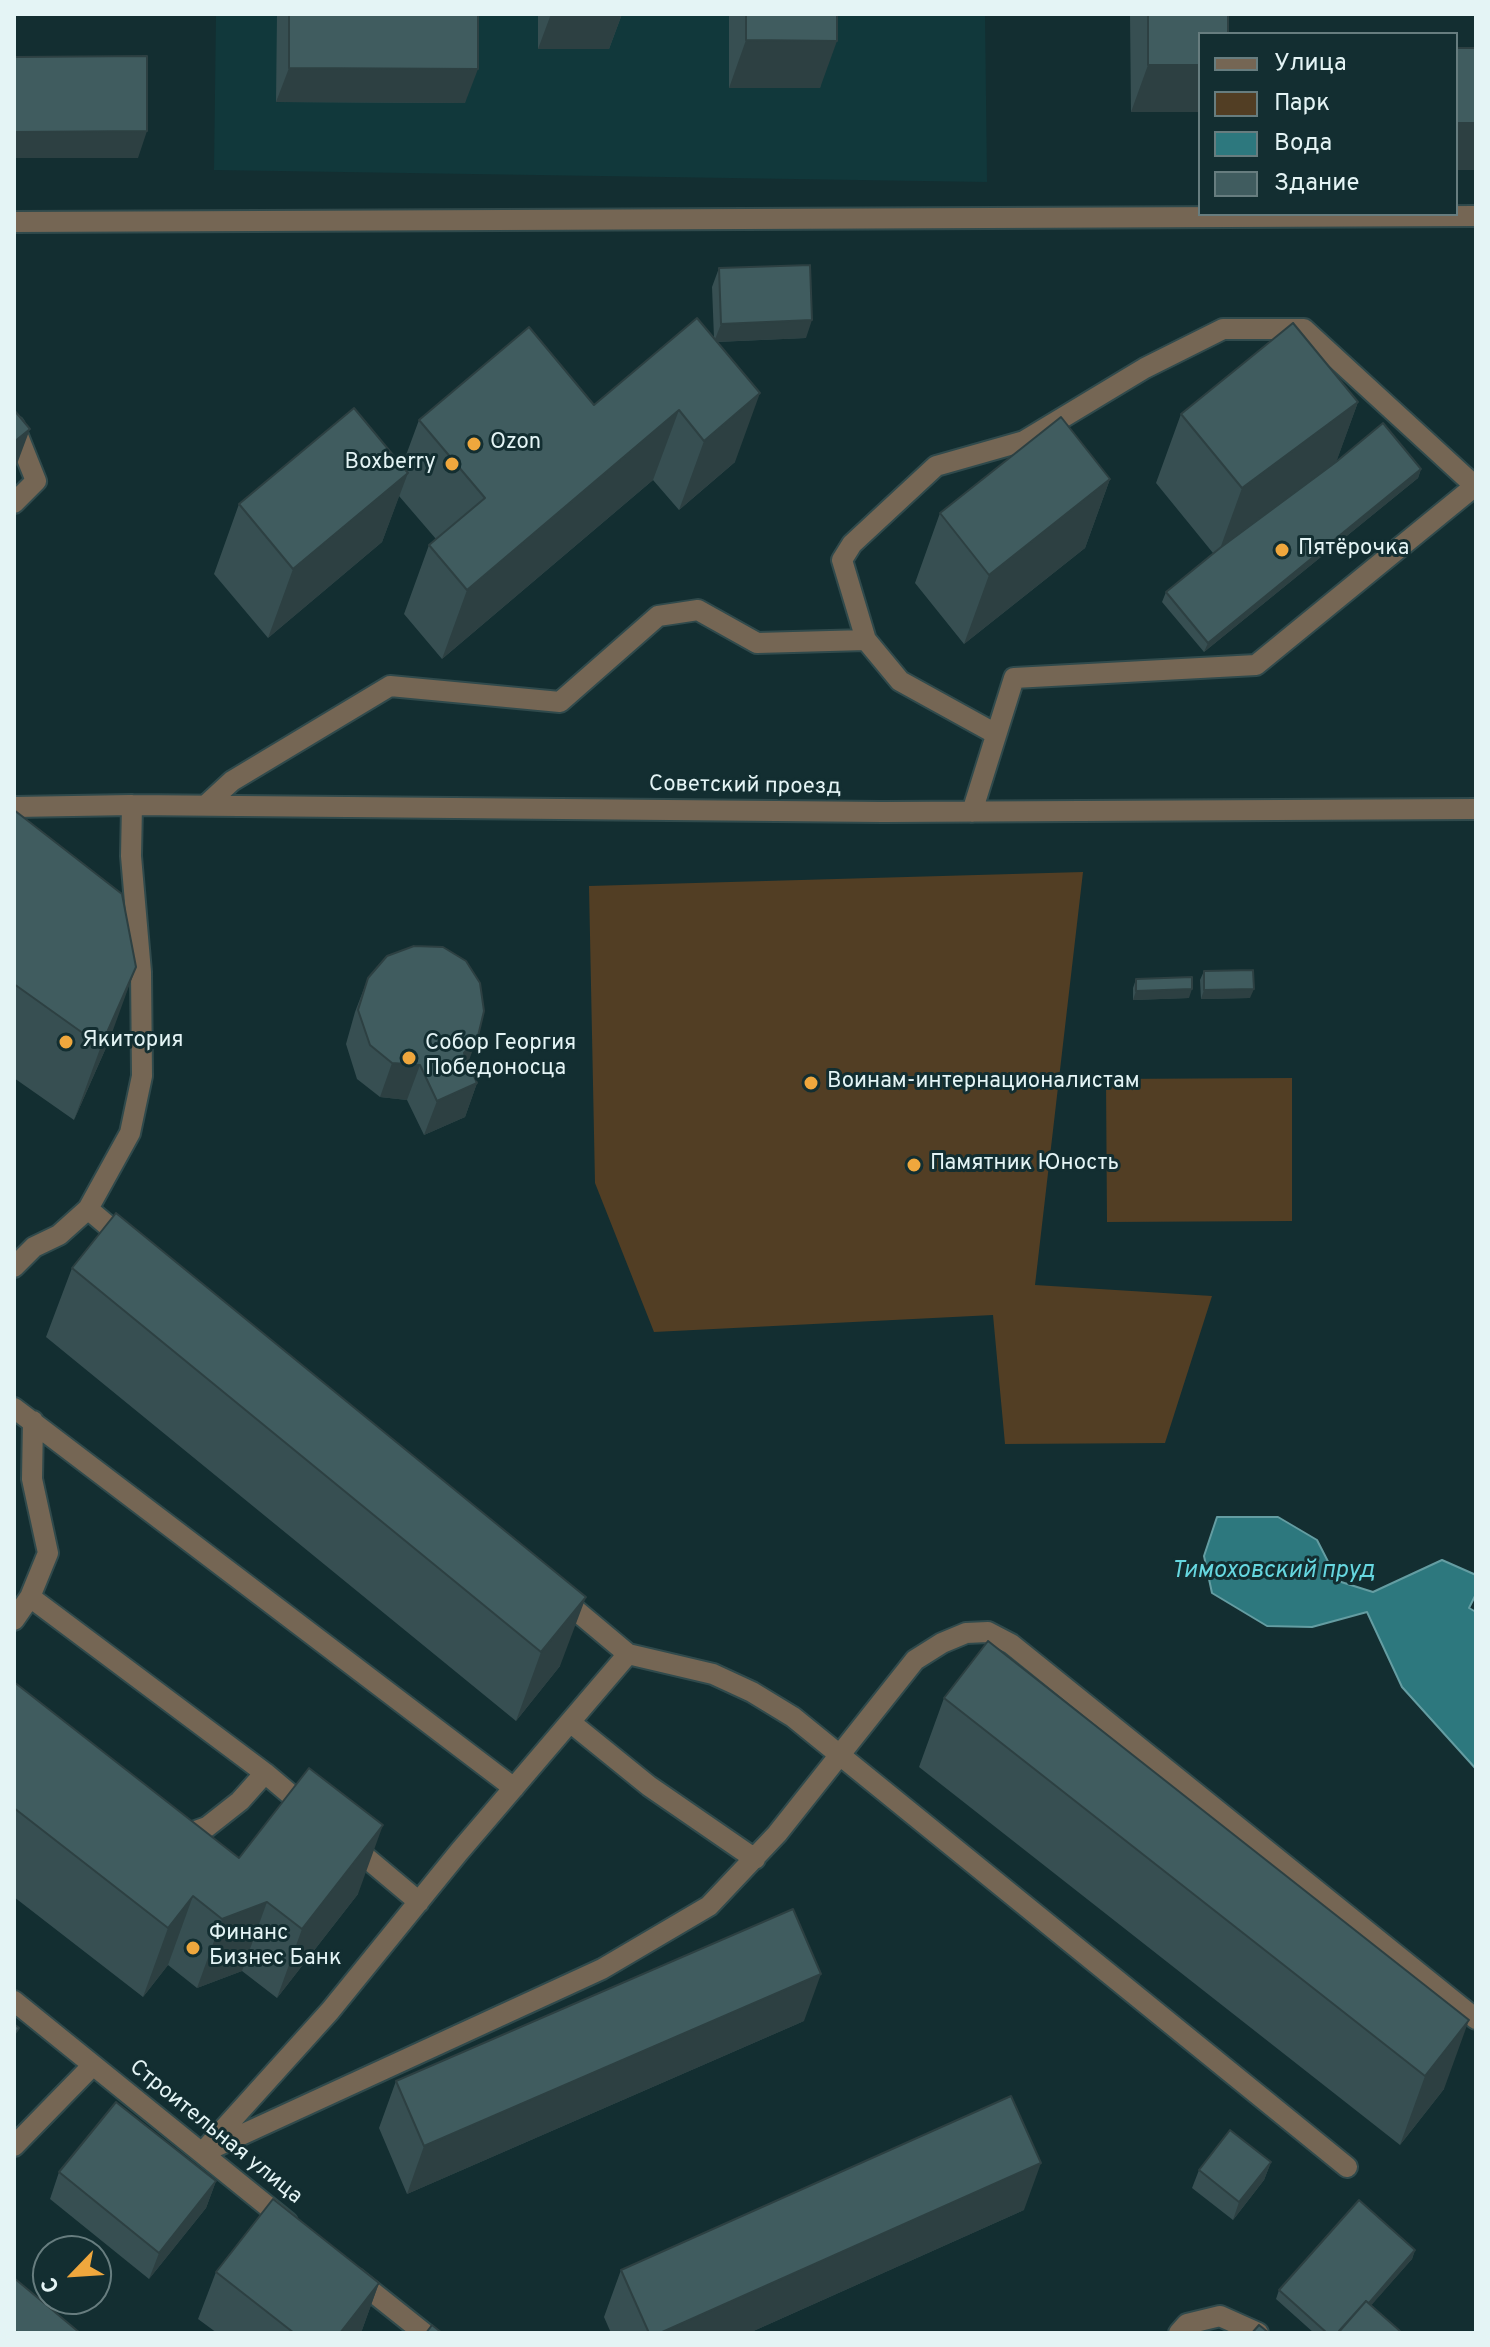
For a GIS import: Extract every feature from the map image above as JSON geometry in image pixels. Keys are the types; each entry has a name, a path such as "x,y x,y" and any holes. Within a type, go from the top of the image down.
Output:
{"street":[{"path":"14,222 1476,216"},
{"path":"972,812 1014,678 1256,665 1476,487 1304,329 1223,329 1145,368 1024,441 936,466 852,544 842,560 866,640 900,681 996,734"},
{"path":"14,426 36,481 14,503"},
{"path":"206,805 232,781 390,686 560,702 658,616 698,610 757,643 866,640"},
{"path":"14,1267 34,1247 59,1235 88,1209 130,1133 142,1076 141,972 134,903 132,805"},
{"name":"Советский проезд","path":"14,807 206,805 972,812 1476,809"},
{"path":"88,1209 145,1258"},
{"path":"14,1408 514,1788"},
{"path":"14,1620 30,1597 48,1553 32,1479 33,1421"},
{"path":"546,1586 628,1654 713,1674 752,1692 793,1717 1347,2167"},
{"path":"30,1597 265,1773 419,1902"},
{"path":"202,2153 602,1969 709,1906 755,1859 915,1660 966,1633 988,1632 1011,1644 1476,2019"},
{"path":"202,2153 330,2011 628,1654"},
{"path":"570,1722 649,1786 755,1859"},
{"path":"160,1832 180,1837 207,1827 240,1801 265,1773"},
{"name":"Строительная улица","path":"14,2001 300,2233"},
{"path":"14,2146 93,2065"},
{"path":"337,2263 424,2333"},
{"path":"1179,2333 1187,2324 1220,2316 1258,2333"}],"shaded area":[{"path":"216,14 985,14 987,182 214,170"}],"green space":[{"path":"1083,872 1035,1285 1212,1296 1165,1443 1005,1444 993,1315 654,1332 595,1183 589,886"},
{"path":"1292,1078 1292,1221 1107,1222 1106,1079"}],"water":[{"name":"Тимоховский пруд","path":"1217,1517 1278,1517 1317,1540 1338,1581 1373,1592 1442,1560 1476,1575 1476,1594 1469,1608 1476,1612 1476,1769 1402,1687 1367,1612 1312,1627 1267,1626 1212,1593 1204,1556"}],"building":[{"path":"289,14 478,14 478,69 289,68"},
{"path":"746,14 837,14 837,41 746,40"},
{"path":"1148,14 1228,14 1228,32 1198,32 1198,65 1148,65"},
{"path":"1458,48 1476,48 1476,123 1458,123"},
{"path":"147,56 147,131 14,132 14,57"},
{"path":"810,265 812,320 721,324 719,268"},
{"path":"697,318 760,393 704,441 679,410 467,590 429,545 485,498 419,420 529,327 594,405"},
{"path":"1293,323 1358,402 1242,488 1181,414"},
{"path":"354,408 408,473 293,569 239,504"},
{"path":"14,410 30,429 14,442"},
{"path":"1061,417 1110,479 989,575 940,513"},
{"path":"1383,423 1421,469 1208,643 1166,592"},
{"path":"14,810 122,894 136,967 101,1046 14,984"},
{"name":"Собор Георгия Победоносца","path":"414,946 443,947 466,961 480,983 484,1011 478,1036 464,1053 477,1083 437,1101 420,1065 392,1063 370,1045 358,1010 368,978 387,956"},
{"path":"1253,970 1254,989 1204,990 1204,971"},
{"path":"1192,977 1192,989 1136,991 1136,979"},
{"path":"116,1213 586,1597 541,1652 72,1268"},
{"path":"988,1641 1469,2020 1425,2076 944,1698"},
{"path":"14,1682 239,1858 309,1768 383,1825 302,1929 267,1902 222,1919 193,1896 168,1928 14,1808"},
{"path":"793,1909 821,1974 424,2146 396,2081"},
{"path":"1011,2096 1041,2163 660,2333 649,2333 621,2270"},
{"path":"116,2102 216,2181 159,2253 59,2172"},
{"path":"1230,2130 1271,2162 1239,2202 1199,2170"},
{"path":"273,2199 379,2283 340,2333 294,2333 216,2272"},
{"path":"1359,2200 1415,2250 1338,2333 1327,2333 1279,2290"},
{"path":"14,2278 32,2293 32,2315 58,2315 80,2333 14,2333"},
{"path":"1366,2301 1400,2331 1341,2333 1339,2331"},
{"path":"432,2325 442,2333 426,2333"},
{"path":"1259,2325 1269,2333 1252,2333"}],"place":[{"name":"Ozon","path":"474,444"},
{"name":"Boxberry","path":"452,464"},
{"name":"Пятёрочка","path":"1282,550"},
{"name":"Якитория","path":"66,1042"},
{"name":"Собор Георгия Победоносца","path":"409,1058"},
{"name":"Воинам-интернационалистам","path":"811,1083"},
{"name":"Памятник Юность","path":"914,1165"},
{"name":"Финанс Бизнес Банк","path":"193,1948"}]}
